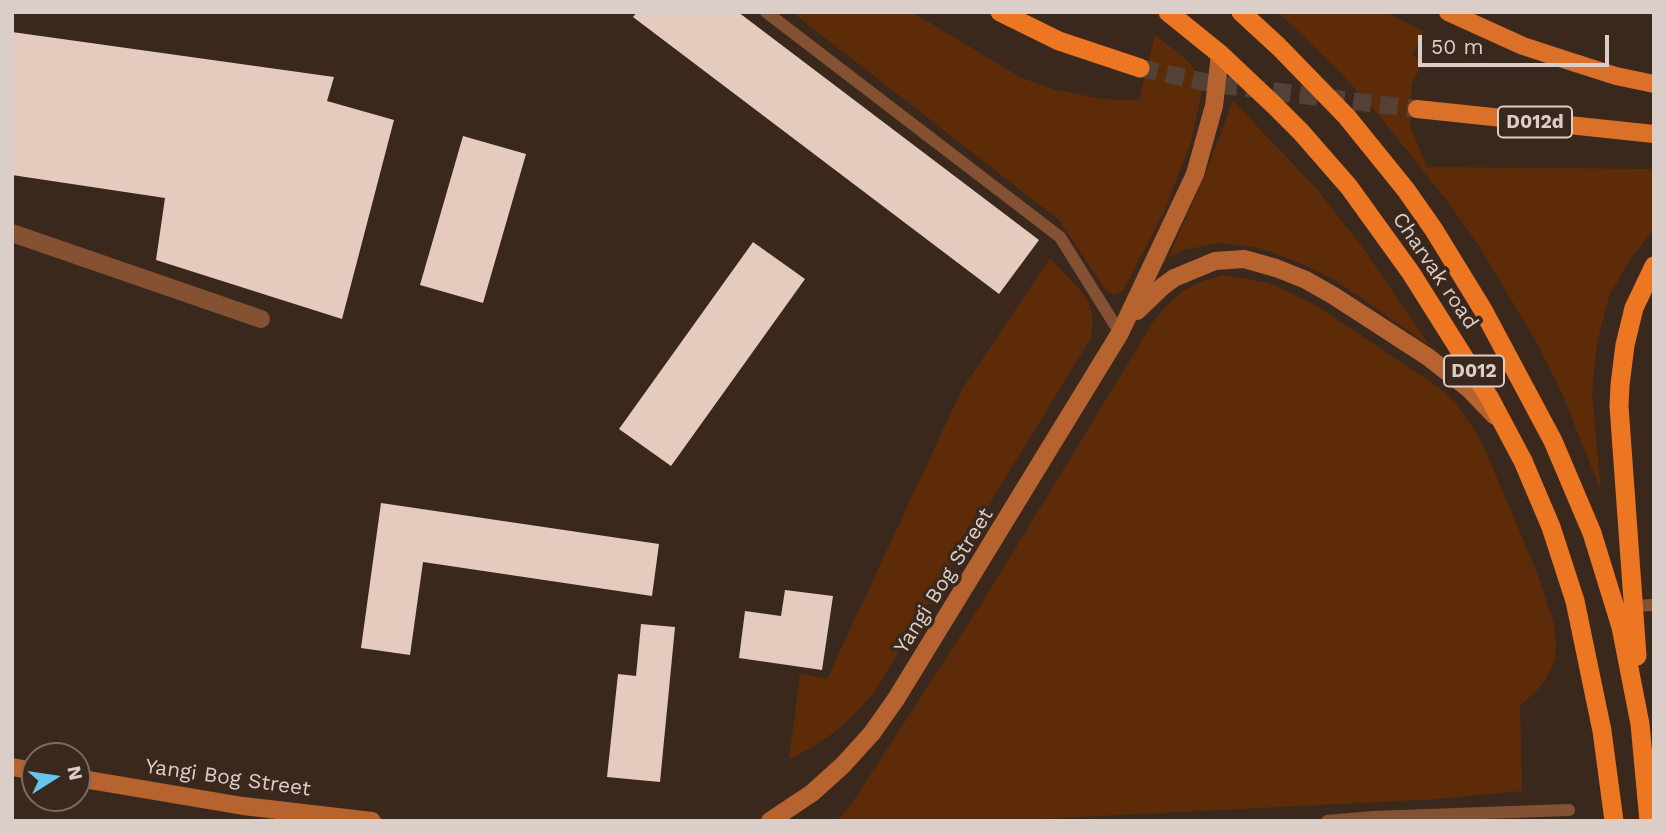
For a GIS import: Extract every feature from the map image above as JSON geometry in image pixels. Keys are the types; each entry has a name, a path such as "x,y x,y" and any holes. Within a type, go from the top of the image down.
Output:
{"highway":[{"path":"1000,12 1059,41 1140,68"},
{"name":"Charvak road","path":"1168,12 1220,54 1301,132 1349,187 1432,304 1506,429 1551,527 1575,601 1600,718 1614,821"},
{"name":"Charvak road","path":"1241,12 1347,117 1434,230 1494,330 1553,441 1592,533 1621,627 1640,724 1649,821"},
{"path":"1640,724 1644,606 1619,406 1625,345 1634,308 1654,266"}],"main road":[{"path":"1447,12 1523,46 1616,76 1654,83"},
{"path":"1120,333 1195,174 1213,114 1220,54"},
{"name":"D012d","path":"1417,109 1654,134"},
{"path":"1120,333 1150,297 1187,271 1215,261 1252,261 1306,280 1428,357 1469,389 1506,429"},
{"name":"Yangi Bog Street","path":"770,821 797,804 843,765 872,733 920,663 1120,333"},
{"name":"Yangi Bog Street","path":"91,780 243,806 372,821"}],"street":[{"path":"12,233 261,319"}],"lane":[{"path":"766,12 1060,237 1120,333"},
{"path":"1327,821 1569,810"}],"shaded area":[{"path":"792,12 912,12 1020,77 1052,89 1101,99 1139,100 1155,35 1188,61 1198,75 1202,90 1191,142 1163,214 1123,291 1113,294 1104,288 1059,220"},
{"path":"1278,12 1385,12 1424,31 1413,55 1423,61 1412,84 1410,126 1427,167 1654,169 1654,229 1631,258 1609,296 1597,343 1592,393 1601,491 1561,391 1536,341 1479,246 1378,114 1337,69"},
{"path":"1233,101 1315,187 1363,248 1430,346 1338,282 1271,252 1219,243 1184,250 1168,258 1203,180"},
{"path":"1050,258 1089,303 1093,320 1091,338 874,692 836,731 789,759 800,673 827,679 961,391"},
{"path":"1224,275 1269,283 1312,303 1438,387 1453,400 1474,429 1538,575 1554,625 1555,660 1536,692 1520,705 1522,791 1438,799 1000,821 838,821 987,595 1152,324 1166,306 1183,291"}],"building":[{"path":"637,12 738,12 1039,240 999,294 633,17"},
{"path":"12,32 334,77 327,101 394,120 342,319 156,260 165,198 12,175"},
{"path":"463,136 526,154 483,303 420,285"},
{"path":"753,242 805,279 671,466 619,429"},
{"path":"381,503 659,544 652,596 423,562 410,655 361,648"},
{"path":"785,590 833,596 822,670 739,658 745,611 781,616"},
{"path":"641,624 675,627 660,782 607,777 618,674 636,676"}],"tunnel":[{"path":"1140,68 1214,84 1417,109"}]}
